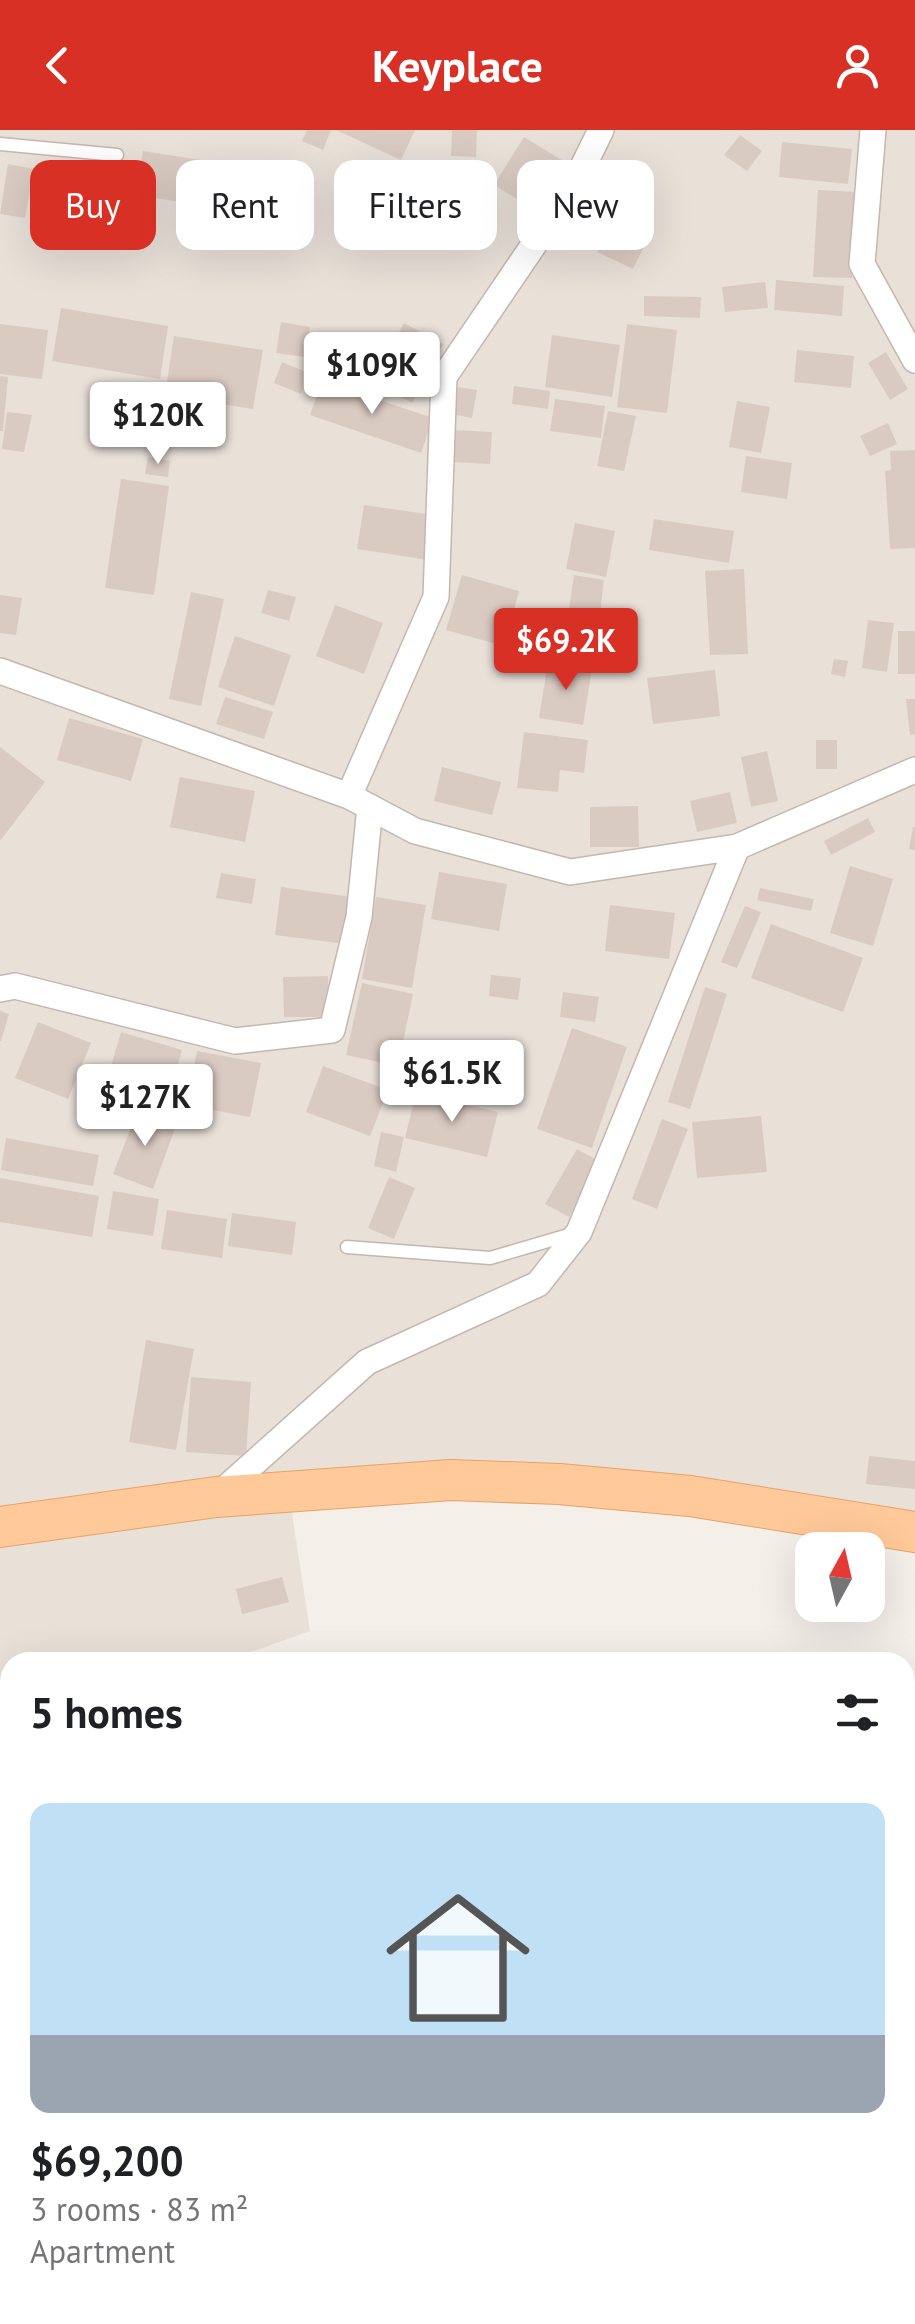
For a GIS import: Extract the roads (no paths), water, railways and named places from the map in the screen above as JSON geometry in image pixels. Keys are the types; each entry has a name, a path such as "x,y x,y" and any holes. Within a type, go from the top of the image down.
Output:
{"main road":[{"path":"0,1528 216,1497 452,1480 560,1484 690,1496 915,1532"}],"street":[{"path":"0,989 15,986 234,1040 332,1030 359,917 359,801 436,597 444,378 573,187 601,130"},
{"path":"873,130 862,264 915,360"},
{"path":"0,671 359,801 415,831 570,872 738,847 915,770"},
{"path":"216,1497 367,1362 538,1284 579,1232 738,847"}],"lane":[{"path":"0,144 117,154"},
{"path":"347,1246 490,1258 579,1232"}]}
